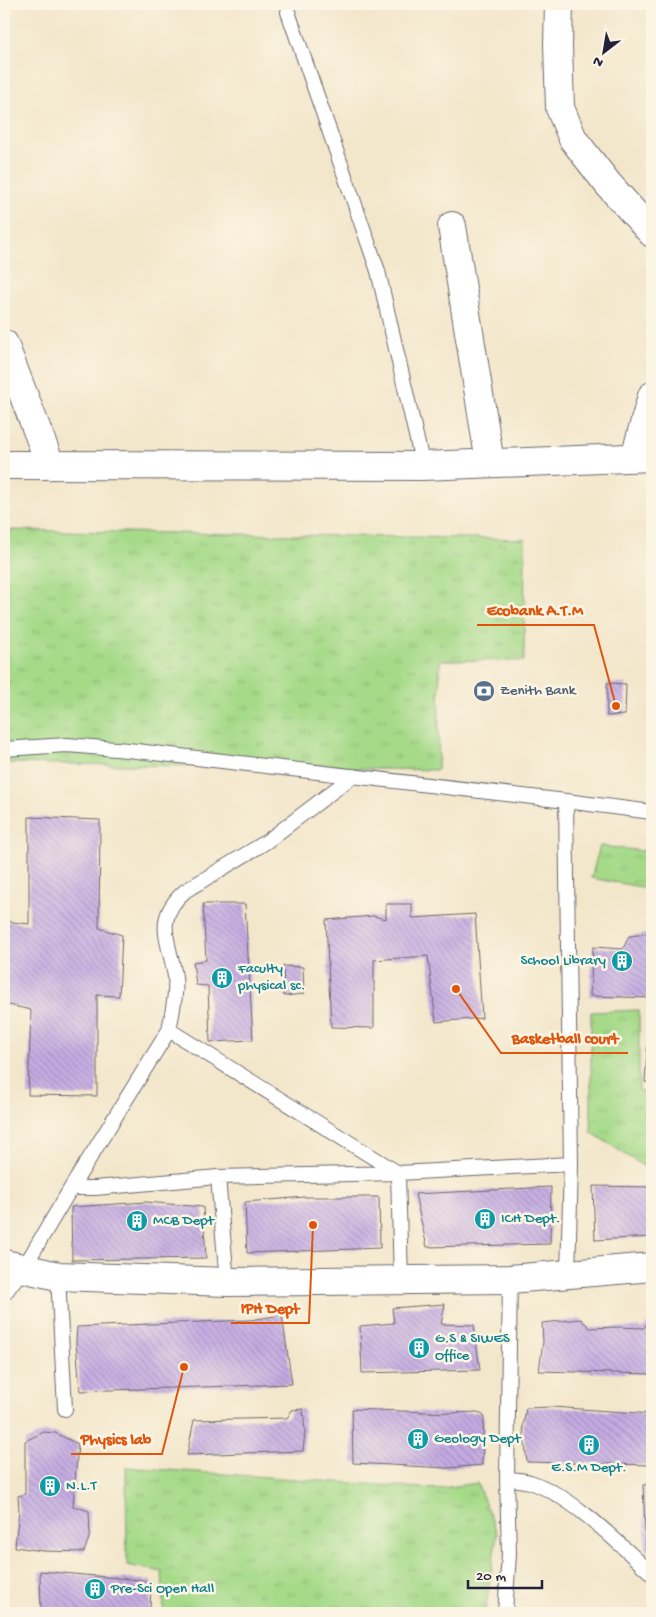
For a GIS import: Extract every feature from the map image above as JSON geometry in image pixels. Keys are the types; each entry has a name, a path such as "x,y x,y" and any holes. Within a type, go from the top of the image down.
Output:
{"street":[{"path":"559,4 560,108 573,139 608,184 652,233"},
{"path":"452,226 490,463"},
{"path":"4,344 50,464"},
{"path":"4,465 423,466 644,457 652,396"},
{"path":"13,1266 58,1276 227,1282 510,1279 652,1267"}],"lane":[{"path":"288,12 378,271 423,466"},
{"path":"4,749 67,745 201,758 652,812"},
{"path":"4,1294 13,1266 72,1188 169,1030 174,1003 175,978 165,928 166,917 176,898 266,842 352,776"},
{"path":"566,801 571,1164 568,1274"},
{"path":"169,1030 398,1173"},
{"path":"72,1188 95,1188 218,1177 398,1173 571,1164"},
{"path":"398,1173 401,1280"},
{"path":"218,1177 227,1282"},
{"path":"58,1276 65,1409"},
{"path":"505,1613 509,1554 507,1478 510,1279"},
{"path":"507,1478 530,1482 568,1503 584,1514 652,1574"}],"green space":[{"path":"4,530 525,539 524,661 440,660 438,770 4,763"},
{"path":"600,846 652,852 652,889 591,878"},
{"path":"639,1010 639,1091 652,1091 652,1168 646,1168 591,1132 591,1012"},
{"path":"126,1467 435,1489 477,1483 497,1533 485,1613 164,1613 162,1572 127,1565"}],"building":[{"path":"607,683 626,684 625,715 607,716"},
{"path":"29,817 100,820 99,928 122,935 119,996 97,995 97,1096 28,1095 31,1010 4,1004 4,921 29,924"},
{"name":"Faculty physical sc.","path":"203,904 245,904 253,1040 210,1042 208,986 196,985 193,962 206,960"},
{"path":"386,904 412,904 412,918 475,914 482,1018 436,1022 428,956 374,960 374,1028 331,1027 326,920 373,916 386,919"},
{"name":"School Library","path":"647,934 652,936 652,998 590,996 593,947 623,949 629,936"},
{"path":"283,966 303,967 304,994 284,996"},
{"path":"650,1008 652,1008 652,1083 645,1082"},
{"path":"593,1186 652,1187 652,1237 595,1240"},
{"name":"ICH Dept.","path":"551,1187 550,1244 427,1247 415,1194"},
{"path":"305,1197 379,1197 380,1248 247,1253 245,1202"},
{"name":"MCB Dept","path":"146,1202 203,1207 206,1258 72,1260 71,1207"},
{"name":"G.S & SIWES Office","path":"445,1304 441,1324 474,1325 480,1370 362,1373 360,1326 394,1323 392,1308"},
{"path":"282,1315 292,1384 80,1391 76,1341 77,1327 250,1320"},
{"path":"581,1319 590,1328 644,1328 648,1322 652,1322 652,1374 539,1371 543,1342 542,1323"},
{"name":"E.S.M Dept.","path":"552,1407 652,1414 652,1465 527,1462 523,1427 526,1408"},
{"path":"303,1409 305,1432 303,1451 187,1455 194,1420 287,1418 292,1410"},
{"name":"Geology Dept","path":"352,1409 451,1413 478,1412 484,1416 482,1465 447,1468 353,1463"},
{"name":"N.L.T","path":"44,1432 55,1433 78,1444 73,1506 89,1511 90,1535 84,1552 43,1551 15,1547 19,1510 18,1496 25,1494 25,1441"},
{"path":"652,1484 652,1551 646,1551 643,1485"},
{"name":"Pre-Sci Open Hall","path":"40,1571 151,1581 150,1613 41,1613"}],"place":[{"name":"Zenith Bank","path":"484,691"},
{"name":"Ecobank A.T.M","path":"616,706"},
{"name":"School Library","path":"622,961"},
{"name":"Faculty physical sc.","path":"222,978"},
{"name":"Basketball court","path":"456,989"},
{"name":"ICH Dept.","path":"485,1219"},
{"name":"MCB Dept","path":"137,1221"},
{"name":"IPH Dept","path":"313,1225"},
{"name":"G.S & SIWES Office","path":"419,1348"},
{"name":"Physics lab","path":"184,1367"},
{"name":"Geology Dept","path":"418,1439"},
{"name":"E.S.M Dept.","path":"589,1445"},
{"name":"N.L.T","path":"50,1486"},
{"name":"Pre-Sci Open Hall","path":"95,1589"}]}
